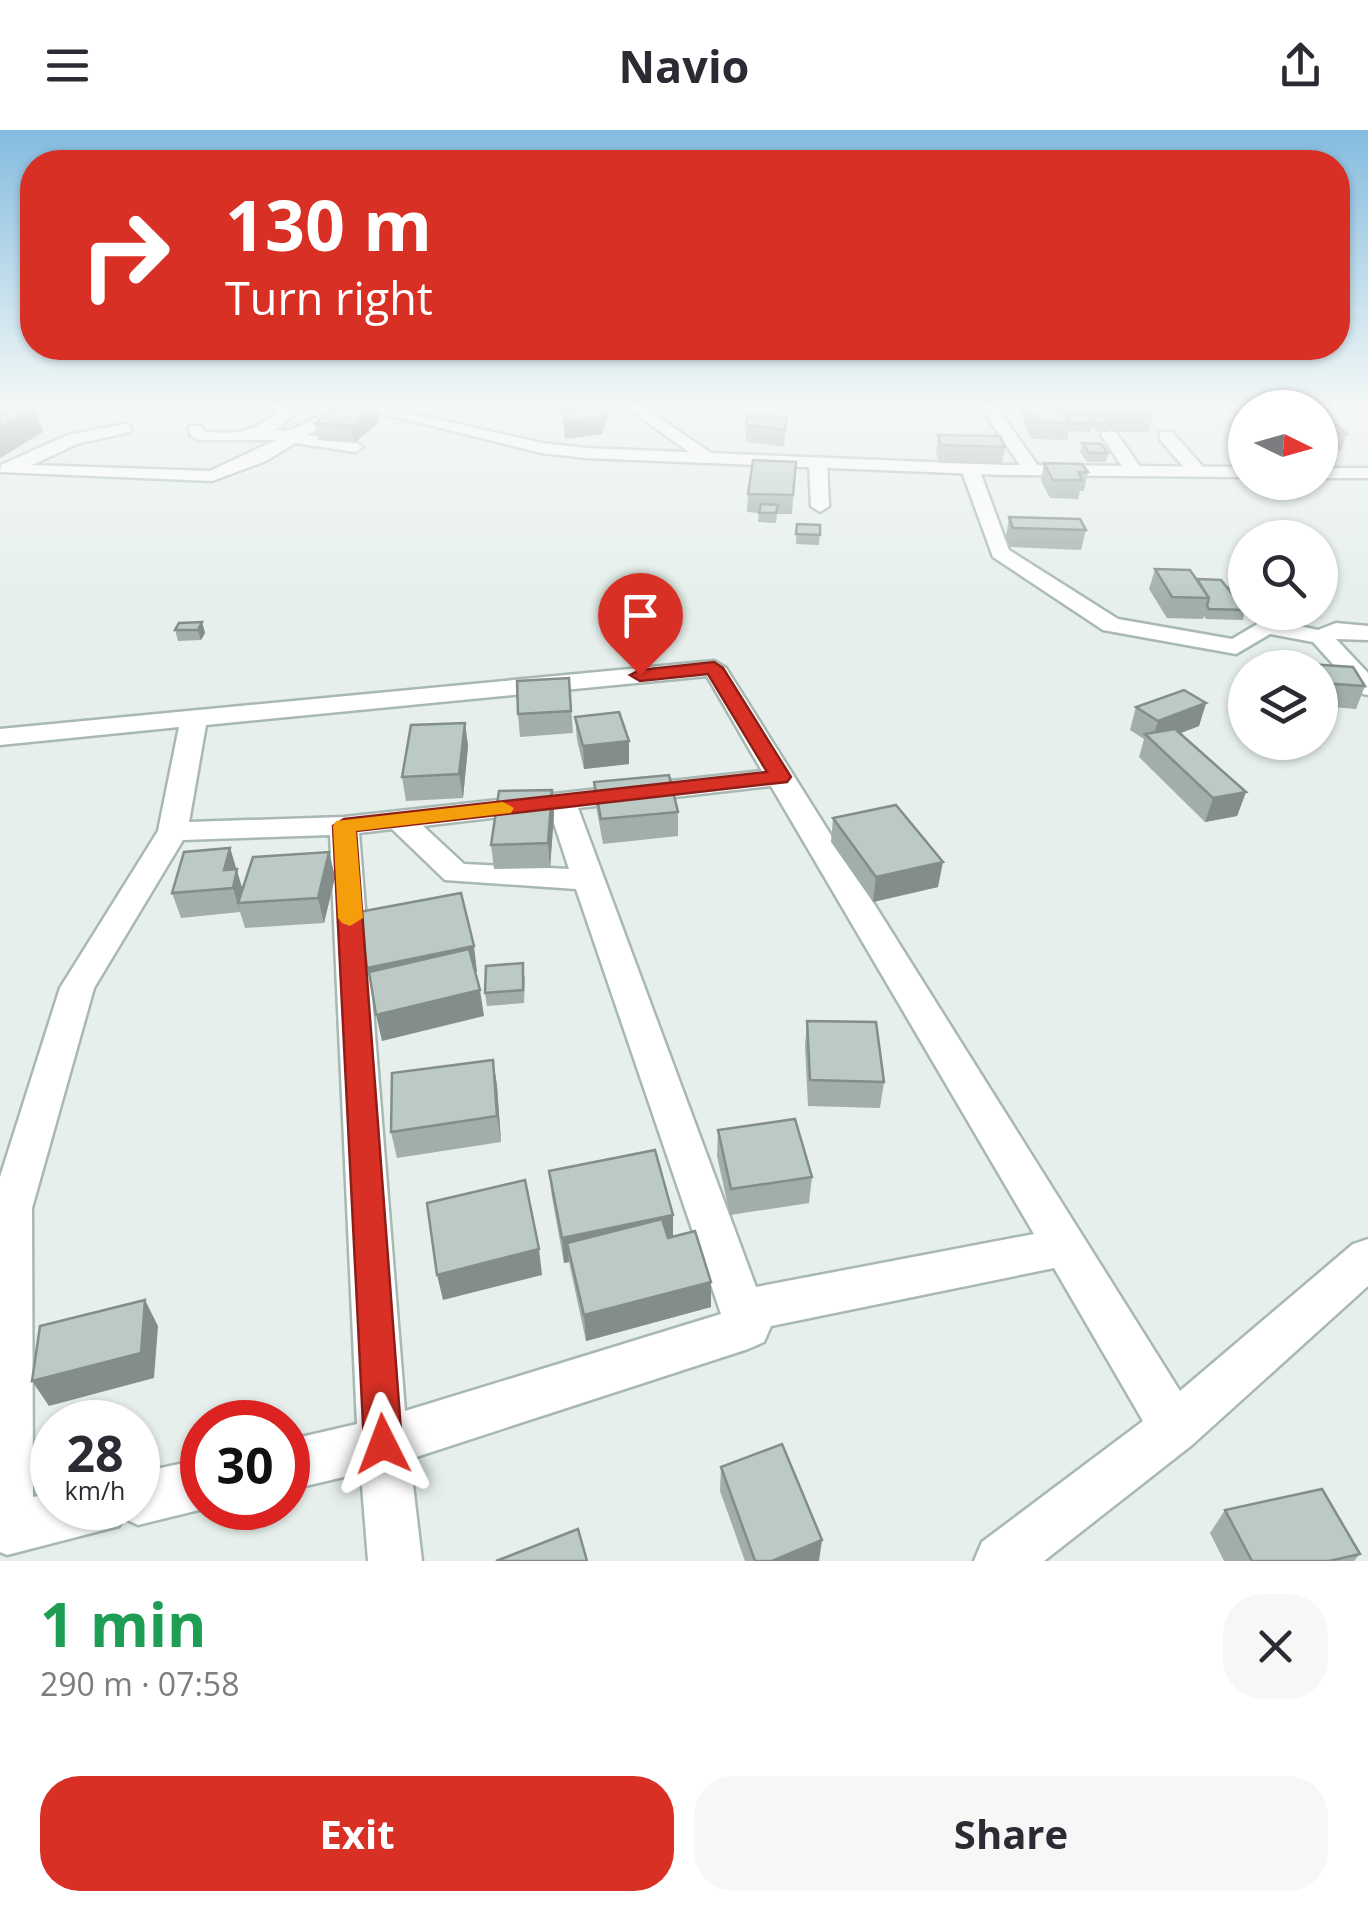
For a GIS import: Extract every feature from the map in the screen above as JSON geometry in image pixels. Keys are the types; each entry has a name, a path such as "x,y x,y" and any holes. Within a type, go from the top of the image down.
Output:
{"street":[{"path":"65,472 212,476 223,472"},
{"path":"818,472 820,506"},
{"path":"971,472 1000,553 1110,625 1236,647 1266,626 1322,637 1368,688"},
{"path":"1184,472 1228,472"},
{"path":"1338,473 1368,473"},
{"path":"1322,637 1336,630 1368,634"},
{"path":"0,737 714,668 1175,1428"},
{"path":"30,1524 8,1529 6,1208 77,988 173,830 194,718"},
{"path":"173,830 344,826 780,777"},
{"path":"310,1460 383,1444 748,1328 561,802"},
{"path":"398,820 456,874 589,880"},
{"path":"344,826 383,1444 395,1561"},
{"path":"742,1311 1065,1247"},
{"path":"1005,1560 1175,1428 1368,1258"}],"building":[{"path":"751,472 795,472 793,495 748,494"},
{"path":"1049,472 1088,472 1078,472 1082,480 1053,480"},
{"path":"761,504 778,505 776,513 759,513"},
{"path":"1009,517 1080,519 1086,530 1013,528"},
{"path":"797,524 820,525 820,535 796,534"},
{"path":"1155,569 1190,570 1209,598 1172,597"},
{"path":"1197,579 1221,580 1228,589 1228,610 1209,609 1209,598"},
{"path":"202,622 198,630 175,630 179,623"},
{"path":"1338,666 1353,667 1365,686 1338,684"},
{"path":"569,678 571,711 518,714 517,681"},
{"path":"1184,690 1206,703 1158,721 1136,707"},
{"path":"619,712 629,741 583,746 575,717"},
{"path":"465,723 459,774 402,777 411,725"},
{"path":"1175,729 1246,792 1213,798 1145,734"},
{"path":"669,775 678,812 601,819 594,782"},
{"path":"552,790 548,843 491,845 499,791"},
{"path":"896,805 943,862 876,877 833,818"},
{"path":"230,848 224,870 237,869 233,888 172,893 184,852"},
{"path":"329,852 318,898 238,903 253,857"},
{"path":"461,893 474,946 367,968 359,912"},
{"path":"469,949 480,990 376,1015 369,972"},
{"path":"523,963 523,990 485,993 486,966"},
{"path":"807,1021 876,1022 884,1082 810,1080"},
{"path":"493,1060 497,1116 391,1132 392,1073"},
{"path":"795,1119 812,1177 731,1189 718,1130"},
{"path":"655,1150 673,1215 562,1238 549,1171"},
{"path":"525,1180 539,1249 437,1275 427,1203"},
{"path":"662,1219 668,1238 695,1231 711,1282 584,1315 567,1243"},
{"path":"145,1300 141,1353 32,1381 40,1326"},
{"path":"782,1444 822,1540 772,1561 755,1561 721,1467"},
{"path":"1322,1489 1360,1554 1329,1561 1252,1561 1225,1510"},
{"path":"578,1529 587,1561 496,1561"}],"slow traffic":[{"path":"350,918 344,826 503,808"}],"route":[{"path":"383,1444 344,826 780,777 714,668 640,675"}]}
